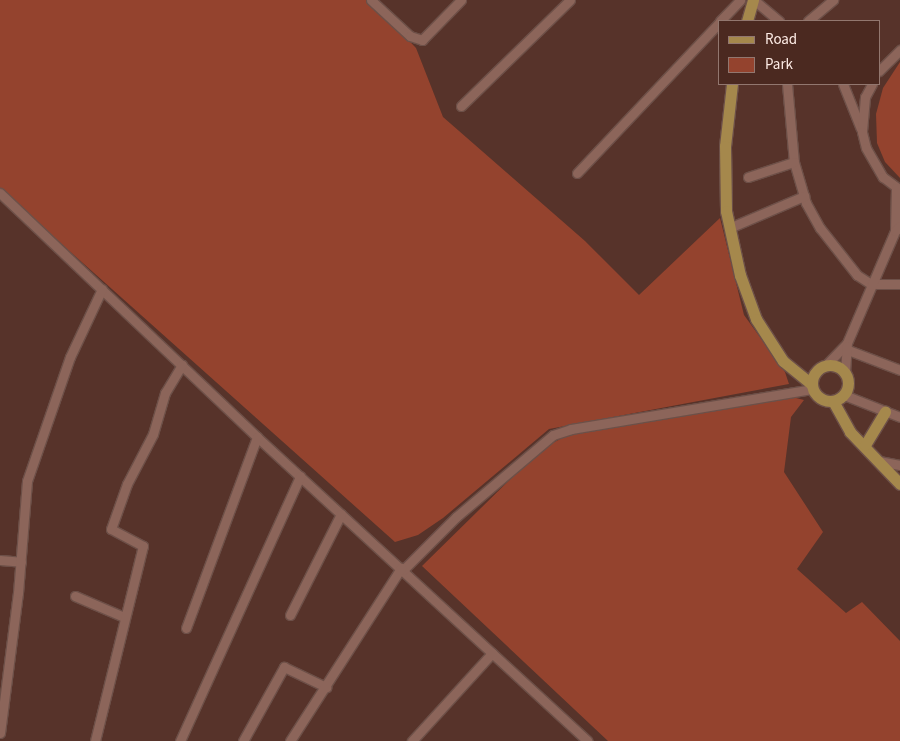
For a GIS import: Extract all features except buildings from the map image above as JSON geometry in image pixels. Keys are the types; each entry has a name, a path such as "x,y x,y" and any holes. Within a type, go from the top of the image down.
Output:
{"main road":[{"path":"747,20 754,0"},
{"path":"732,85 725,146 729,228 740,275 756,319 783,361 812,386 820,399 832,401 844,395 849,384 845,372 840,367 826,365 815,372 812,386"},
{"path":"832,401 850,432 865,445 900,484"},
{"path":"865,445 886,412"}],"street":[{"path":"371,0 410,36 422,40 461,0"},
{"path":"461,106 570,0"},
{"path":"721,20 740,0"},
{"path":"754,0 778,20"},
{"path":"809,20 833,0"},
{"path":"577,172 718,23"},
{"path":"880,68 900,50"},
{"path":"787,85 794,162 804,196 820,228 857,275 871,284 900,284"},
{"path":"843,85 873,163 898,189 897,229 871,284 848,347 845,372"},
{"path":"862,132 865,96 871,85"},
{"path":"748,177 794,162"},
{"path":"729,228 804,196"},
{"path":"1,198 102,289 257,437 492,653 581,739"},
{"path":"0,733 21,562 27,481 33,459 70,357 102,289"},
{"path":"826,365 848,347"},
{"path":"848,347 900,370"},
{"path":"95,741 143,546 111,528 127,484 153,434 165,393 182,365"},
{"path":"290,741 402,569 456,517 553,435 571,429 812,386"},
{"path":"844,395 900,417"},
{"path":"186,628 257,437"},
{"path":"879,461 900,465"},
{"path":"180,741 300,476"},
{"path":"290,615 341,514"},
{"path":"0,560 21,562"},
{"path":"75,596 124,617"},
{"path":"412,741 492,653"},
{"path":"243,741 284,667 326,687"}],"green space":[{"path":"0,0 370,0 416,48 443,117 585,241 639,295 720,218 744,315 785,372 789,384 549,429 443,518 418,535 395,542 0,189"},
{"path":"900,62 900,178 885,162 877,143 876,114 883,88"},
{"path":"792,397 804,400 791,417 784,472 823,532 797,569 846,613 862,602 900,641 900,741 608,741 422,566 541,449 568,435"}]}
